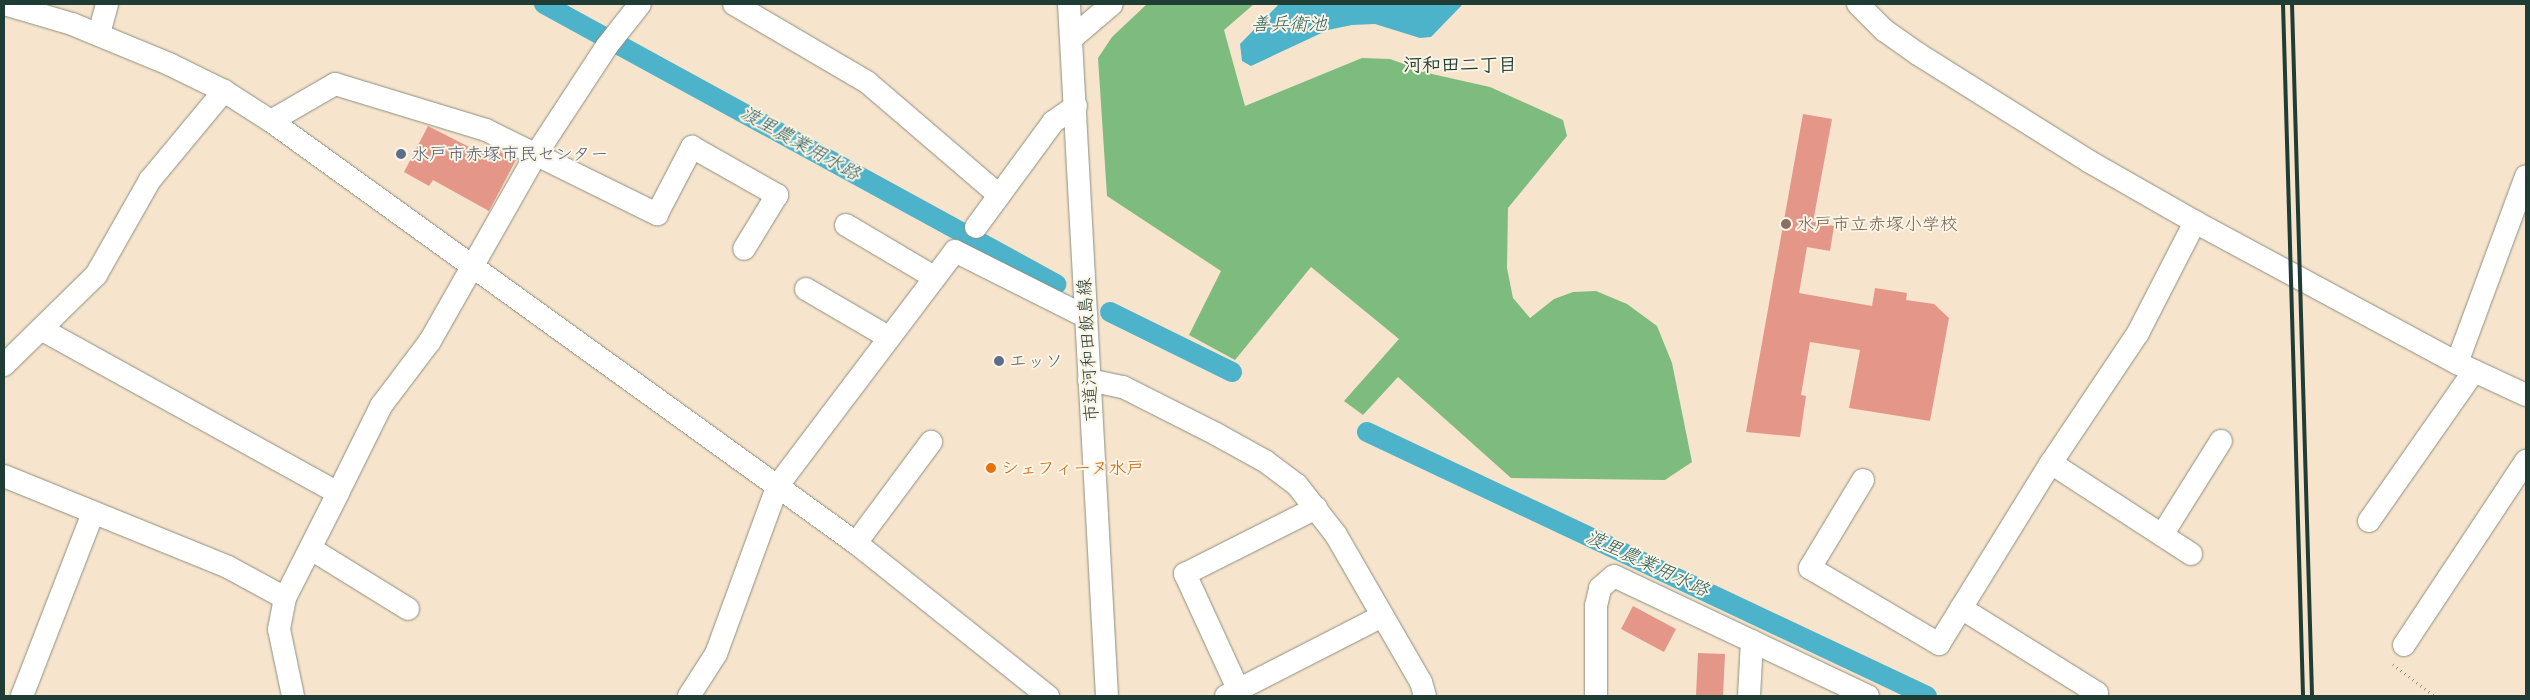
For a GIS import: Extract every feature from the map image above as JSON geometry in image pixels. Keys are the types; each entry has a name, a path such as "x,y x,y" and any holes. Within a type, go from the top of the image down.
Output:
{"street":[{"path":"4,4 99,34 224,91 271,120 778,485 856,543 1048,696"},
{"path":"99,34 107,4"},
{"path":"293,696 280,636 285,598 381,406 430,341 475,266 536,156 607,46 640,4"},
{"path":"734,4 867,82 998,195"},
{"name":"市道河和田飯島線","path":"1069,4 1107,696"},
{"path":"1072,38 1112,4"},
{"path":"1865,7 1884,30 1918,54 2090,162 2195,222 2465,367 2526,395"},
{"path":"271,120 335,84 486,130 657,214 692,147 777,195 744,249"},
{"path":"4,365 96,275 150,180 224,91"},
{"path":"976,227 1053,122 1076,106"},
{"path":"2369,521 2465,367 2526,176"},
{"path":"1862,480 1810,568 1939,644 2050,463 2138,333 2195,222"},
{"path":"846,225 934,277"},
{"path":"689,696 716,654 778,485 888,337 955,251 1086,317"},
{"path":"806,289 888,337"},
{"path":"41,329 338,493"},
{"path":"1089,380 1123,387 1265,461 1297,485 1336,535 1420,682 1425,696"},
{"path":"2162,535 2221,441"},
{"path":"856,543 931,442"},
{"path":"2404,645 2526,462"},
{"path":"2050,463 2191,554"},
{"path":"4,476 228,567 285,598"},
{"path":"1316,508 1186,574 1232,693 1382,616"},
{"path":"22,696 93,512"},
{"path":"311,549 408,609"},
{"path":"1596,696 1596,606 1600,588 1614,576 1868,696"},
{"path":"1961,608 2097,693 2095,696"},
{"path":"1749,696 1752,641"}],"path":[{"path":"2393,664 2435,696"}],"green space":[{"path":"1147,4 1254,4 1224,30 1245,106 1362,58 1390,59 1432,74 1490,87 1563,120 1567,136 1508,208 1507,268 1513,298 1530,318 1554,299 1573,292 1596,291 1627,304 1657,326 1672,363 1692,462 1665,480 1511,478 1398,377 1363,415 1344,401 1399,339 1311,267 1235,360 1189,335 1221,271 1107,196 1098,58 1112,37"}],"water":[{"name":"善兵衛池","path":"1279,4 1463,4 1431,37 1420,38 1375,24 1352,25 1328,30 1251,66 1242,61 1240,44"}],"building":[{"path":"1803,114 1832,119 1813,222 1834,226 1830,251 1807,247 1799,293 1872,306 1875,288 1907,293 1906,300 1934,304 1949,318 1930,421 1849,408 1860,350 1810,342 1801,395 1806,396 1800,437 1746,432"},
{"path":"428,126 485,155 490,147 516,160 489,211 433,180 429,186 404,172"},
{"path":"1633,606 1676,629 1664,652 1621,629"},
{"path":"1698,653 1725,654 1723,696 1696,696"}],"waterway":[{"name":"渡里農業用水路","path":"544,4 1056,284"},
{"name":"渡里農業用水路","path":"1110,312 1232,372"},
{"name":"渡里農業用水路","path":"1367,432 1927,696"}],"railway":[{"path":"2283,4 2303,696"},
{"path":"2292,4 2312,696"}],"place":[{"name":"水戸市赤塚市民センター","path":"401,154"},
{"name":"水戸市立赤塚小学校","path":"1786,224"},
{"name":"エッソ","path":"999,361"},
{"name":"シェフィーヌ水戸","path":"991,468"}],"district":[{"name":"河和田二丁目","path":"1460,66"}]}
